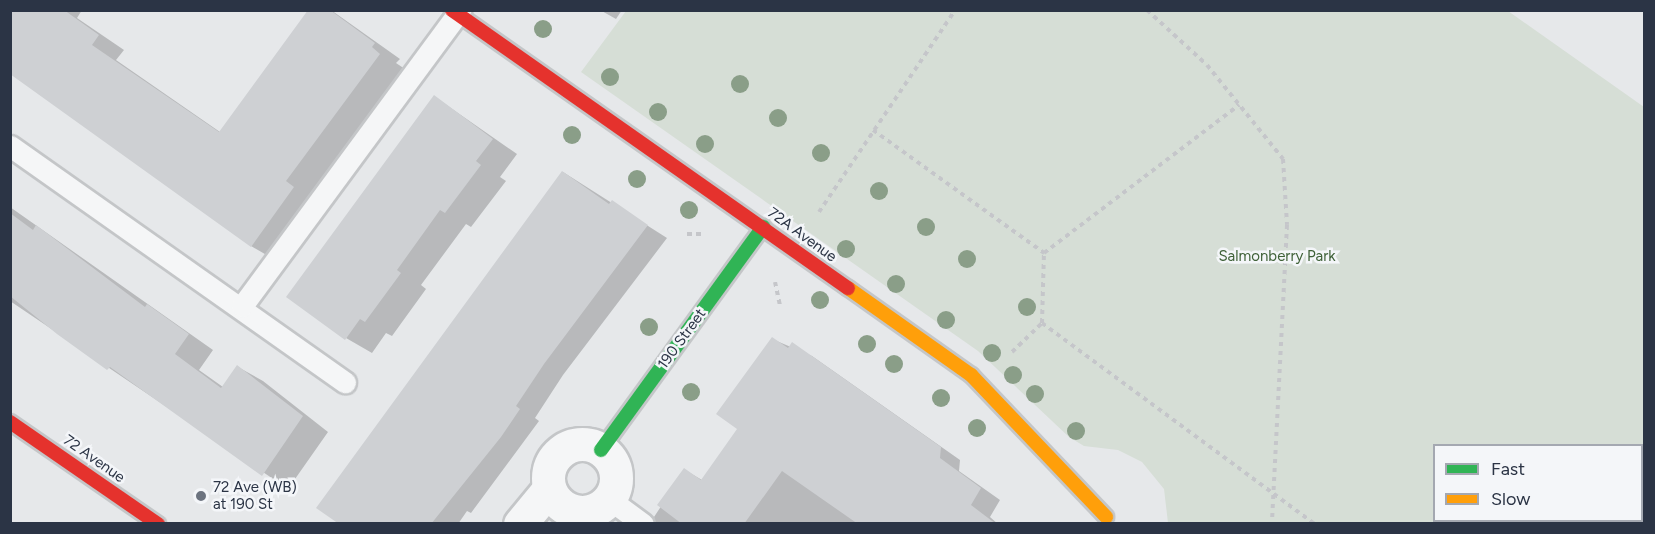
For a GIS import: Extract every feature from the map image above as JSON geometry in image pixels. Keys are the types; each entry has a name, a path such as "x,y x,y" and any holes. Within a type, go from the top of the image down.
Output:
{"street":[{"name":"72A Avenue","path":"456,12 971,375 1015,417 1106,517"},
{"name":"190 Street","path":"602,450 763,227"},
{"name":"72 Avenue","path":"10,422 158,524"},
{"path":"581,444 602,450 616,473 588,512 561,506 549,489 549,468 561,450 581,444"},
{"path":"520,524 549,489"}],"lane":[{"path":"242,306 456,12"},
{"path":"10,146 242,306 345,382"},
{"path":"588,512 643,524"}],"path":[{"path":"819,212 955,10"},
{"path":"1147,10 1207,65 1283,159 1287,225 1272,524"},
{"path":"1044,254 1239,105"},
{"path":"873,130 1044,254"},
{"path":"1012,352 1042,323 1044,254"},
{"path":"774,274 780,305"},
{"path":"1042,323 1315,524"}],"green space":[{"name":"Salmonberry Park","path":"626,11 1508,11 1644,107 1644,523 1168,523 1164,489 1142,462 1118,450 1084,446 1069,437 978,351 581,72"}],"building":[{"path":"10,10 64,10 99,35 92,45 219,132 308,10 330,10 375,43 372,47 380,54 286,181 294,187 251,247 10,74"},
{"path":"434,95 493,139 476,161 481,165 445,213 440,210 397,270 401,273 365,322 360,319 345,340 286,297"},
{"path":"562,171 609,204 612,200 648,225 544,364 516,406 520,409 501,437 431,524 339,524 316,508"},
{"path":"10,213 33,230 36,225 145,307 147,304 189,334 175,354 221,388 237,365 303,416 262,476 110,367 107,370 10,296"},
{"path":"772,337 788,348 792,342 941,447 940,458 981,488 971,505 996,524 858,524 782,471 744,524 682,524 657,505 684,468 701,480 737,429 716,414"}],"traffic: fast":[{"path":"601,450 763,227"}],"traffic: slow":[{"path":"848,288 971,375 1106,517"}],"traffic: jam":[{"path":"452,10 848,288"},
{"path":"10,422 158,524"}],"place":[{"name":"72 Ave (WB) at 190 St","path":"201,496"}]}
